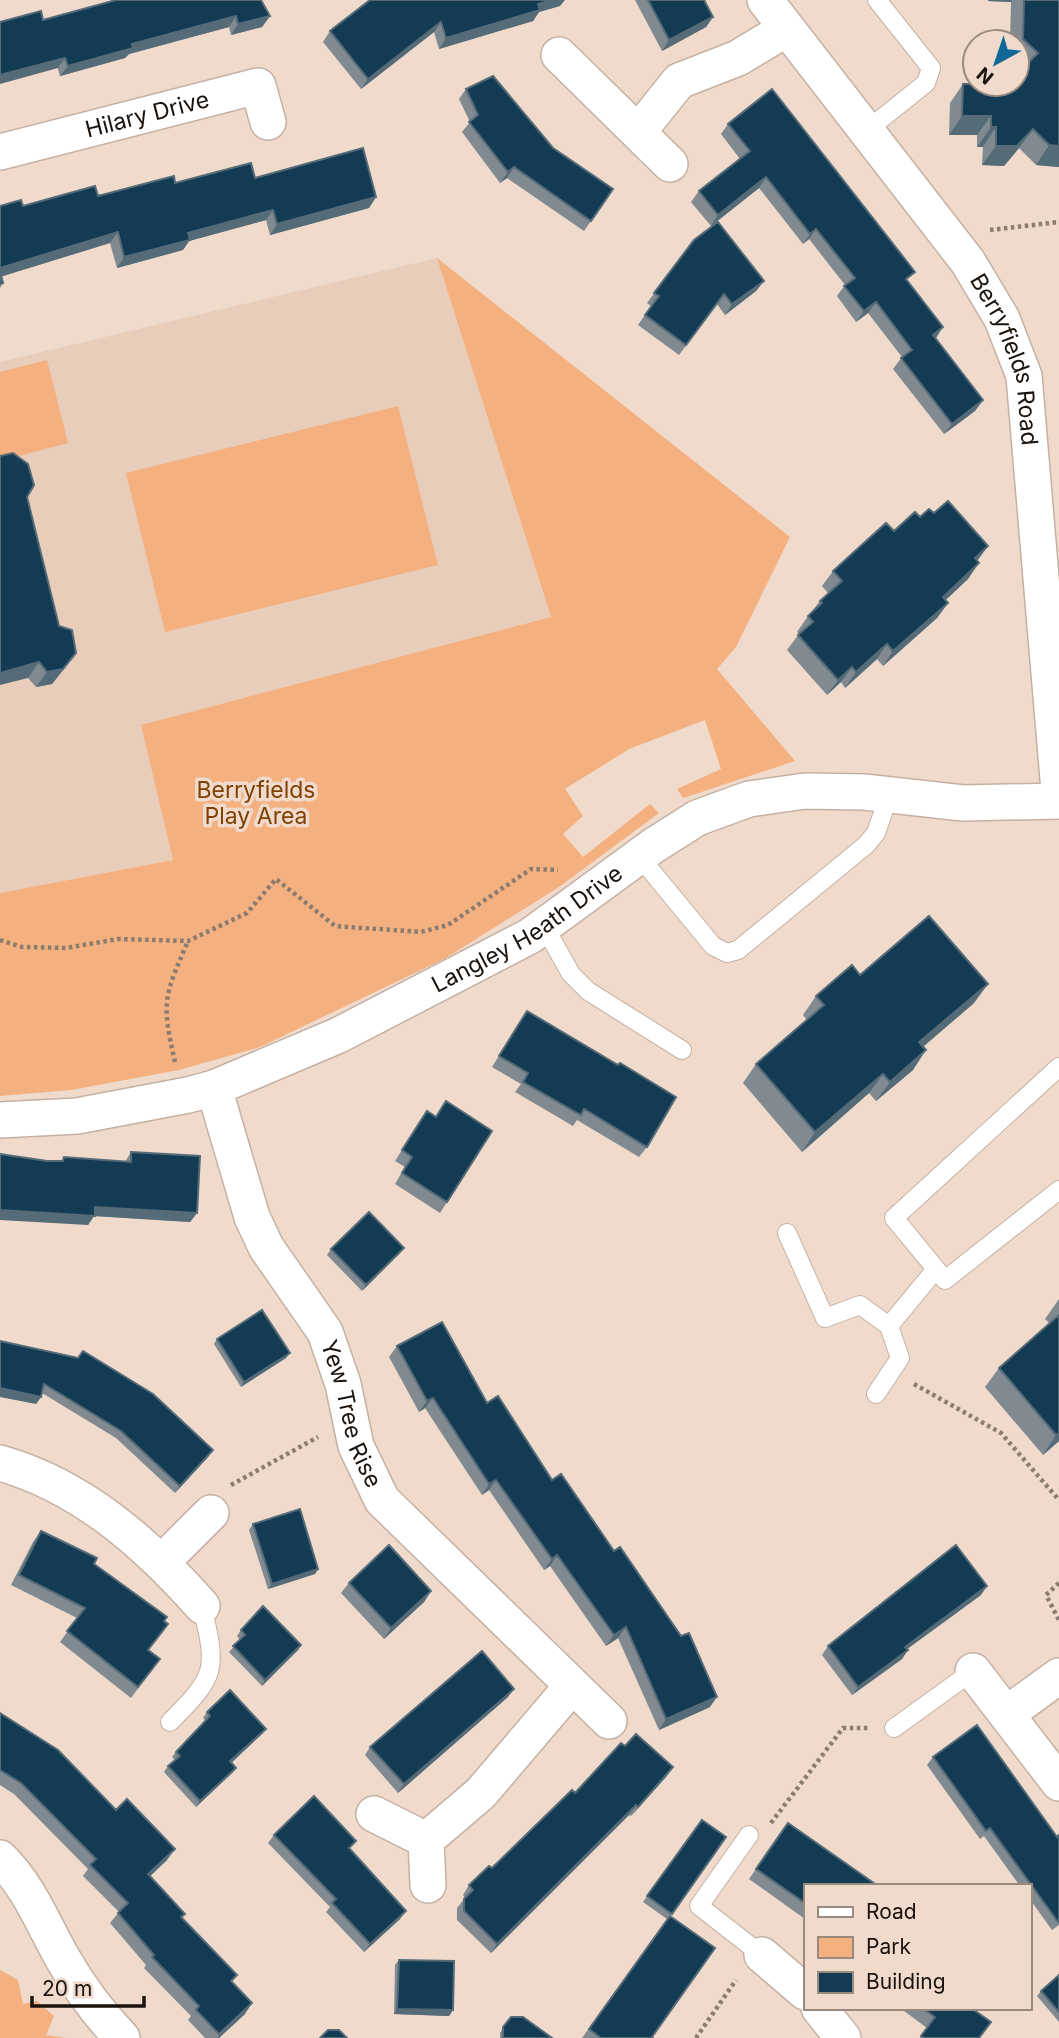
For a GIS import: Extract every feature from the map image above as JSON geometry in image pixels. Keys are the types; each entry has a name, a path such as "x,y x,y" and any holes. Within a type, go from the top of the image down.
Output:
{"street":[{"name":"Berryfields Road","path":"765,0 968,262 1002,319 1024,376 1059,791"},
{"path":"639,131 680,81 738,58 786,29"},
{"path":"559,55 670,164"},
{"name":"Hilary Drive","path":"0,152 258,86 268,122"},
{"name":"Langley Heath Drive","path":"0,1120 77,1116 201,1092 339,1035 544,926 639,856 697,818 749,799 805,791 889,795 963,803 1059,801"},
{"name":"Yew Tree Rise","path":"201,1092 266,1247 325,1332 343,1384 356,1446 382,1500 610,1721"},
{"path":"0,1463 47,1480 107,1515 163,1561 202,1606"},
{"path":"163,1561 211,1513"},
{"path":"973,1671 1059,1783"},
{"path":"1007,1713 1059,1675"},
{"path":"426,1840 481,1793 572,1686"},
{"path":"374,1814 426,1840"},
{"path":"426,1840 428,1885"},
{"path":"0,1858 27,1891 64,1961 106,2022 122,2038"},
{"path":"759,1953 804,1991"},
{"path":"821,2010 842,2038"}],"lane":[{"path":"866,131 926,83 931,68 877,0"},
{"path":"639,856 713,946 727,953 738,950 866,845 876,833 889,795"},
{"path":"544,926 571,974 588,991 682,1050"},
{"path":"1059,1067 894,1218 945,1280 1059,1190"},
{"path":"787,1233 825,1318 860,1305 889,1326 900,1358 877,1394"},
{"path":"889,1326 936,1269"},
{"path":"170,1722 202,1690 211,1672 212,1651 202,1606"},
{"path":"894,1728 973,1671"},
{"path":"749,1835 699,1906 759,1953"}],"path":[{"path":"947,235 1059,222"},
{"path":"0,940 22,947 66,948 118,939 188,941 247,913 276,879 335,926 375,931 421,932 447,925 531,869 558,870 597,888"},
{"path":"188,941 166,993 165,1018 201,1092"},
{"path":"891,1371 1001,1433 1059,1500"},
{"path":"211,1513 220,1492 293,1449 326,1433 351,1425"},
{"path":"1059,1583 1046,1595 1059,1620"},
{"path":"749,1835 765,1830 843,1728 894,1728"},
{"path":"696,2038 759,1953"}],"shaded area":[{"path":"437,258 551,617 142,725 173,860 0,893 0,362"}],"green space":[{"name":"Berryfields Play Area","path":"437,258 790,537 736,647 717,669 795,761 683,798 677,789 721,769 705,720 629,749 565,789 583,816 563,834 583,857 650,804 659,813 559,887 444,959 260,1047 179,1070 71,1090 0,1096 0,893 173,860 141,725 551,617"},
{"path":"47,360 68,443 0,461 0,372"},
{"path":"398,406 438,565 165,632 126,473"},
{"path":"0,1970 18,1980 23,2004 37,2001 54,2016 46,2035 66,2038 0,2038"}],"building":[{"path":"116,0 261,0 270,16 238,24 236,16 132,44 133,48 68,66 65,58 0,75 0,22 41,11 43,20"},
{"path":"370,0 553,0 538,4 540,10 446,38 441,22 368,79 330,31"},
{"path":"648,0 704,0 713,17 669,40"},
{"path":"1024,0 1059,0 1059,146 1049,145 1033,129 1017,146 996,146 996,127 991,127 991,116 962,116 963,98 1031,98 1031,60 1038,53 1031,46 1031,28 1023,28"},
{"path":"493,76 553,148 613,189 591,221 514,167 508,172 469,122 478,115 466,89"},
{"path":"772,89 915,272 906,279 943,327 933,335 983,400 952,424 901,358 912,350 876,302 864,311 844,286 855,278 816,229 810,234 766,177 718,215 699,191 750,151 728,124"},
{"path":"363,148 376,197 277,224 273,210 188,233 190,240 124,257 118,232 0,268 0,206 21,200 23,206 95,186 98,196 174,176 175,183 251,163 255,178"},
{"path":"718,222 764,281 732,304 724,294 686,345 645,315 659,296 654,293 694,240"},
{"path":"13,453 28,464 34,485 27,497 59,626 72,630 76,653 63,669 47,672 39,662 0,673 0,456"},
{"path":"948,501 988,546 975,558 979,563 943,597 948,603 893,651 887,644 856,672 852,667 838,680 798,635 813,622 808,616 822,603 820,601 842,581 833,571 886,523 894,531 915,512 920,517 929,509 934,513"},
{"path":"929,916 988,984 919,1042 926,1050 890,1082 883,1074 815,1132 756,1064 824,1005 816,996 852,965 860,975"},
{"path":"527,1011 676,1097 647,1147 584,1109 581,1115 523,1082 528,1073 499,1056"},
{"path":"446,1101 492,1131 447,1202 402,1173 412,1157 402,1150 427,1111 436,1117"},
{"path":"131,1152 200,1156 197,1213 95,1207 95,1216 0,1210 0,1154 47,1161 63,1161 64,1157 131,1162"},
{"path":"369,1212 404,1248 366,1285 331,1249"},
{"path":"262,1310 290,1353 244,1382 217,1339"},
{"path":"1059,1315 1059,1433 1056,1435 999,1368"},
{"path":"442,1322 487,1403 498,1396 552,1480 561,1474 614,1551 620,1547 681,1636 689,1633 717,1697 666,1719 626,1627 614,1635 557,1555 552,1559 496,1480 489,1484 433,1398 427,1401 397,1346"},
{"path":"0,1341 78,1358 83,1351 153,1394 213,1450 180,1486 121,1431 44,1384 41,1397 0,1388"},
{"path":"300,1509 318,1569 272,1584 253,1524"},
{"path":"41,1531 97,1558 94,1564 167,1617 164,1621 168,1624 148,1650 160,1659 138,1687 67,1631 85,1608 19,1575"},
{"path":"389,1545 431,1591 391,1628 349,1583"},
{"path":"956,1545 987,1586 905,1647 908,1650 858,1687 828,1646"},
{"path":"263,1606 301,1645 265,1680 233,1646 245,1635 241,1630"},
{"path":"482,1651 514,1689 404,1784 370,1747"},
{"path":"230,1690 266,1729 230,1761 236,1768 200,1801 168,1766 180,1756 176,1752 210,1716 207,1712"},
{"path":"0,1713 58,1750 116,1810 127,1799 175,1849 148,1874 185,1914 181,1917 237,1975 231,1981 252,2003 219,2034 196,2010 199,2006 152,1957 154,1955 118,1913 128,1903 90,1865 96,1859 21,1783 0,1770"},
{"path":"977,1725 1057,1837 1059,1835 1058,1922 990,1828 986,1831 933,1757"},
{"path":"636,1734 673,1767 638,1807 636,1805 497,1944 464,1911 464,1899 473,1890 469,1885 489,1866 492,1868 572,1790 575,1793 621,1743 625,1746"},
{"path":"314,1796 356,1841 349,1848 406,1911 370,1944 332,1903 336,1899 274,1835"},
{"path":"702,1820 726,1837 672,1914 647,1896"},
{"path":"788,1823 875,1884 804,1884 804,1902 756,1869"},
{"path":"670,1916 715,1948 653,2038 601,2038 589,2029"},
{"path":"399,1960 454,1961 453,2010 397,2009"},
{"path":"1059,1975 1059,2012 1041,1991"},
{"path":"925,2010 974,2010 991,2022 979,2038 924,2038 921,2036 935,2017"},
{"path":"511,2017 523,2017 552,2038 503,2038 503,2027"},
{"path":"328,2030 339,2030 347,2038 320,2038"}]}
